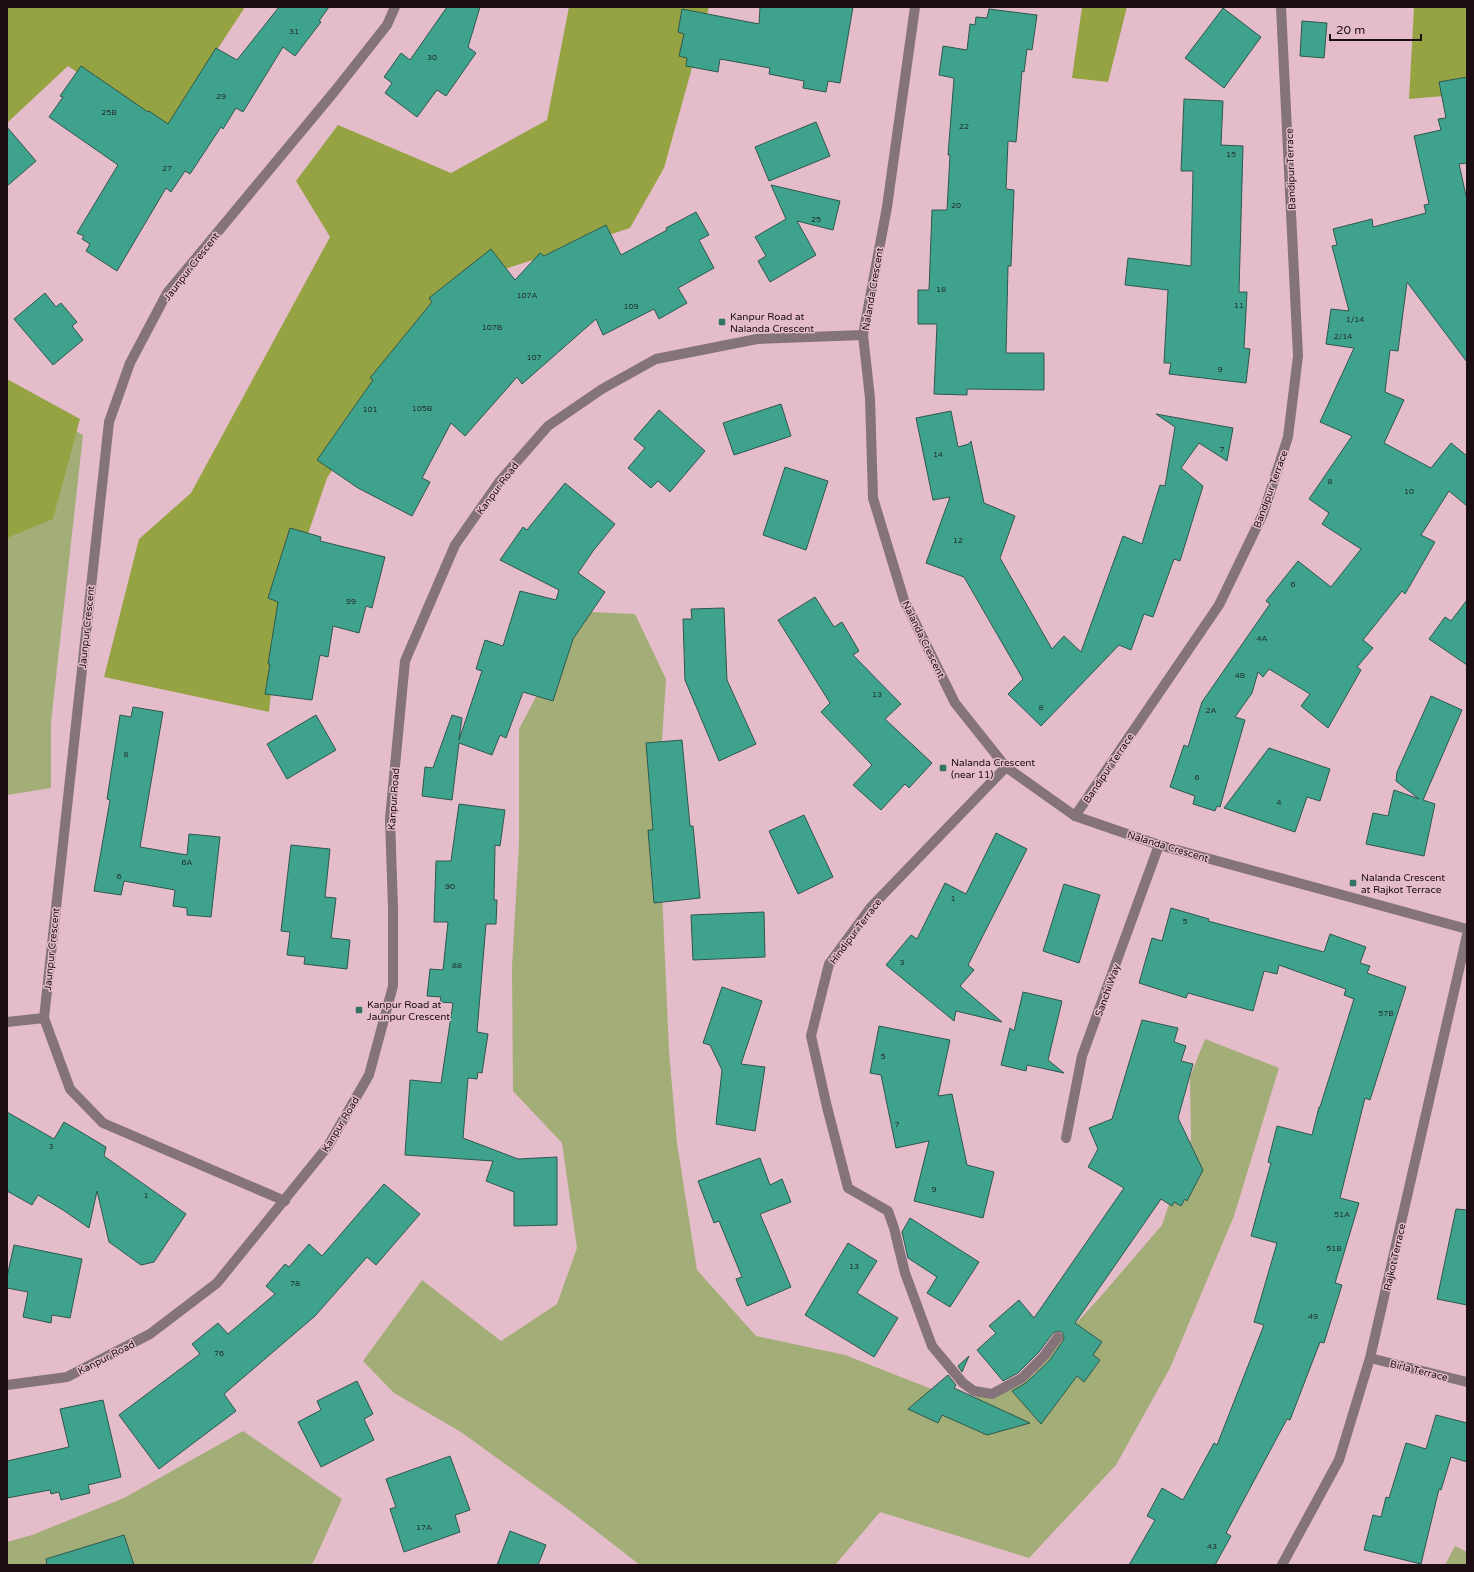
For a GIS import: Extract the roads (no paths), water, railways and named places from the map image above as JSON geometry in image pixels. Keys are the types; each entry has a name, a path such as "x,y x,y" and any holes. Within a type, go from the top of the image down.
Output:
{"street":[{"name":"Jaunpur Crescent","path":"285,1201 103,1123 70,1089 44,1018 108,422 130,363 167,293 358,61 387,24 395,7"},
{"name":"Nalanda Crescent","path":"915,7 887,207 863,334 870,398 873,498 904,600 955,703 1006,766 1075,816 1160,845 1467,928"},
{"name":"Bandipur Terrace","path":"1075,816 1219,605 1263,514 1288,437 1298,356 1281,7"},
{"name":"Kanpur Road","path":"7,1385 67,1378 150,1334 217,1283 285,1201 328,1146 369,1076 393,986 393,908 390,819 405,661 455,545 499,482 548,426 602,389 656,359 757,339 863,334"},
{"name":"Hindipur Terrace","path":"1006,766 871,906 829,964 811,1036 827,1107 848,1188 888,1211 894,1228 905,1273 932,1346 964,1383 974,1391 992,1394 1022,1378 1044,1356 1058,1337"},
{"name":"Sanchi Way","path":"1066,1138 1082,1056 1160,845"},
{"name":"Rajkot Terrace","path":"1282,1565 1339,1460 1370,1358 1467,935"},
{"path":"7,1022 44,1018"},
{"name":"Birla Terrace","path":"1370,1358 1467,1382"}],"place":[{"name":"Kanpur Road at Nalanda Crescent","path":"722,322"},
{"name":"Nalanda Crescent (near 11)","path":"943,768"},
{"name":"Nalanda Crescent at Rajkot Terrace","path":"1353,883"},
{"name":"Kanpur Road at Jaunpur Crescent","path":"359,1010"}]}
